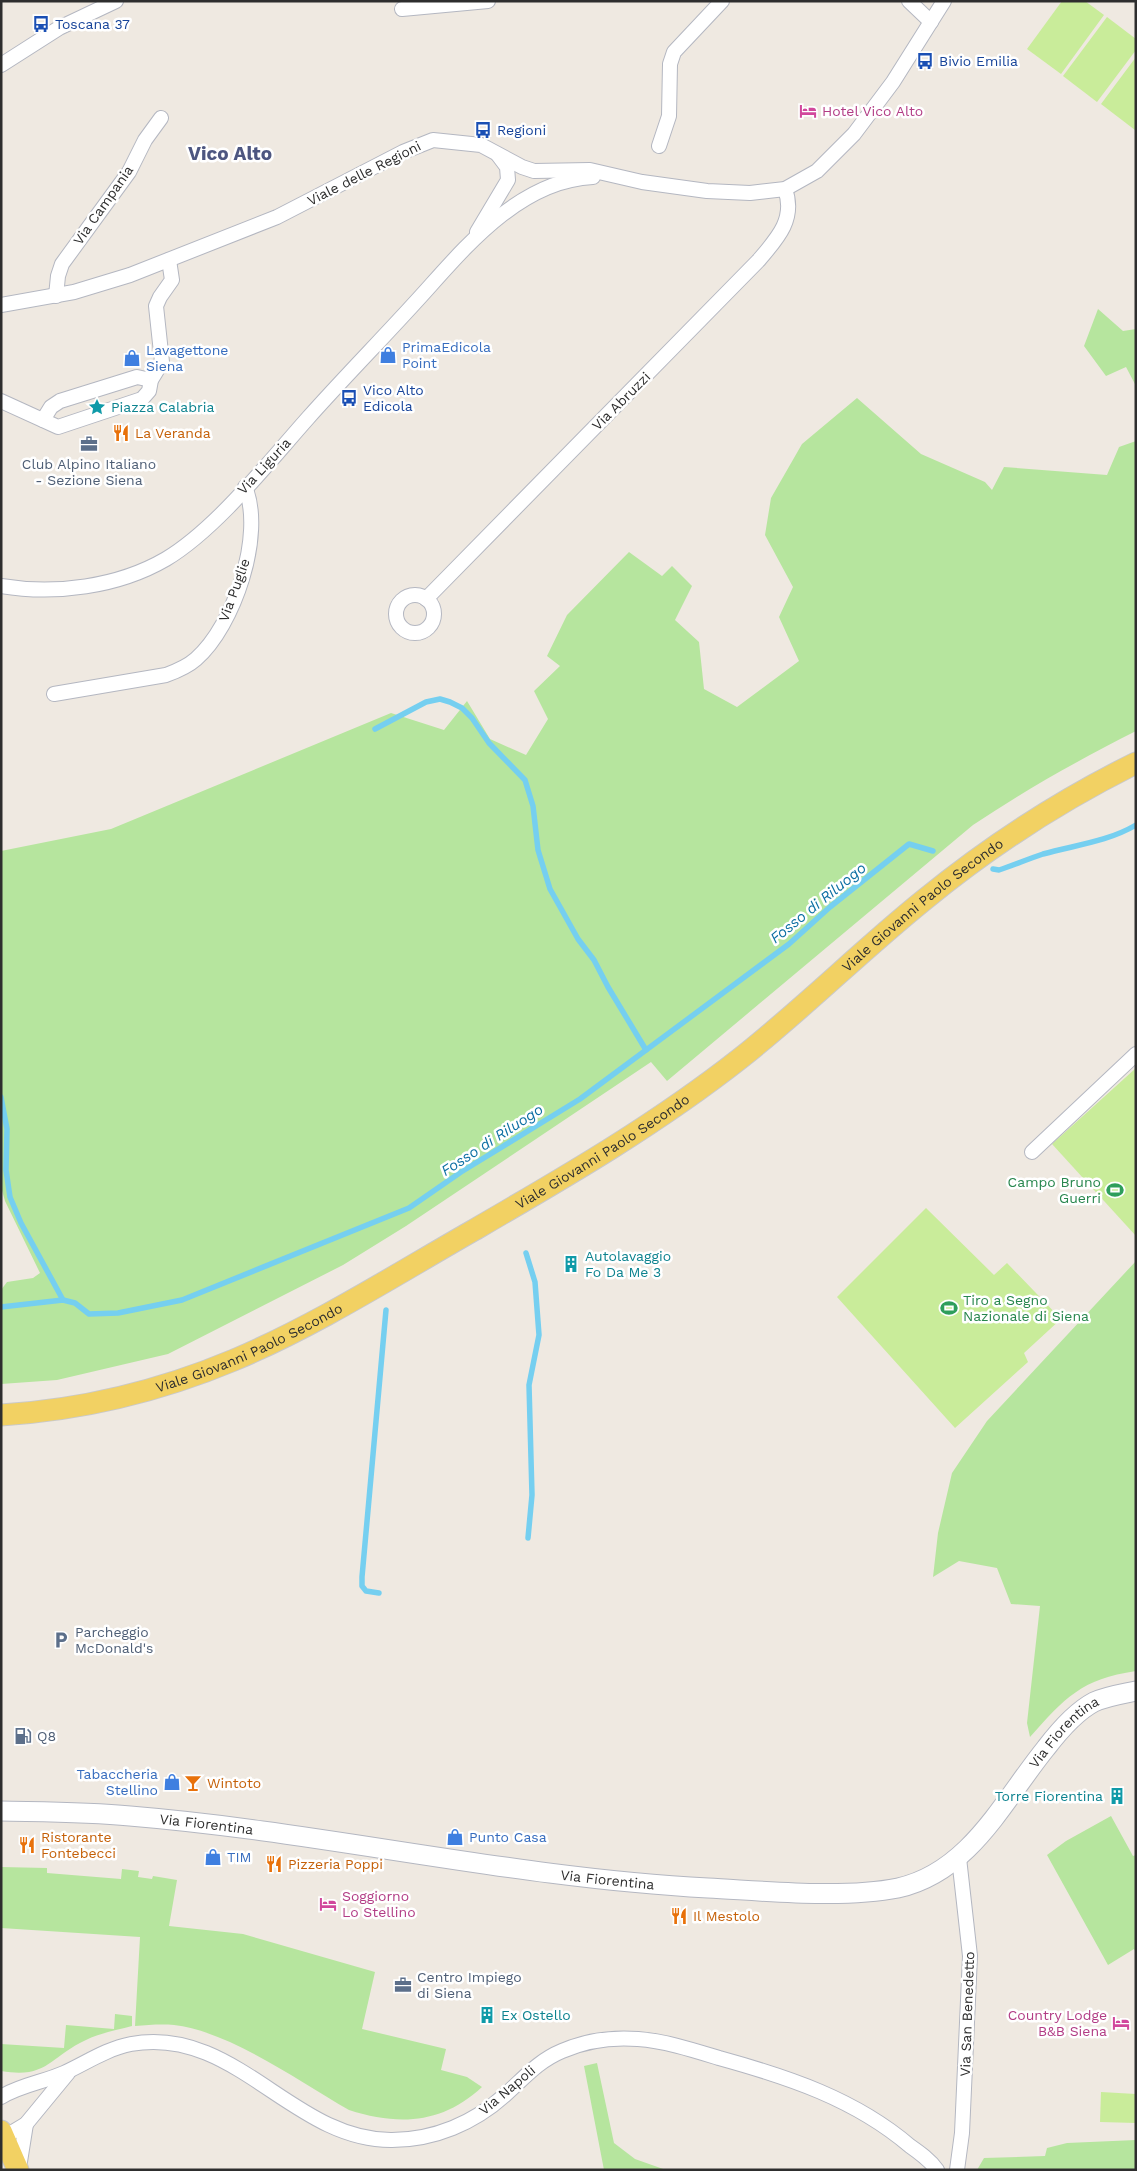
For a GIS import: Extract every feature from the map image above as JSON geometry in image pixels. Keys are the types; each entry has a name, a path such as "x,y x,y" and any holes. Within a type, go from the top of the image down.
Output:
{"main road":[{"name":"Viale Giovanni Paolo Secondo","path":"1,1415 55,1409 112,1399 171,1384 209,1370 302,1328 460,1238 584,1166 675,1108 747,1053 915,908 977,858 1045,811 1136,762"},
{"name":"Via Fiorentina","path":"1,1811 76,1812 155,1818 591,1879 697,1887 826,1892 887,1890 928,1878 959,1858 993,1819 1064,1726 1095,1702 1136,1691"},
{"path":"2,2135 19,2170"}],"street":[{"path":"1,65 59,28 116,1"},
{"path":"402,9 488,1"},
{"path":"659,146 669,116 670,64 674,52 722,1"},
{"path":"909,1 931,22"},
{"name":"Viale delle Regioni","path":"1,305 56,296 101,284 277,218 402,152 429,140 443,139 477,144 530,170 585,169 616,177 707,191 756,193 785,189 817,171 850,139 893,82 944,1"},
{"name":"Via Campania","path":"56,296 58,276 66,258 129,172 145,140 162,118"},
{"name":"Via Liguria","path":"471,241 508,180 507,167 496,153"},
{"name":"Via Liguria","path":"1,586 60,589 101,583 131,575 165,559 187,544 246,487 471,241 521,203 547,187 578,178 616,177"},
{"name":"Via Abruzzi","path":"426,599 758,261 778,236 786,221 790,205 785,189"},
{"path":"1,402 62,427 138,401 149,391 151,380 162,362 156,306 160,296 172,280 168,260"},
{"path":"43,420 51,407 60,402 137,377 151,380"},
{"name":"Via Puglie","path":"54,694 166,675 182,669 198,658 214,639 224,621 244,569 253,525 250,498 246,487"},
{"path":"1032,1152 1136,1054"},
{"name":"Via San Benedetto","path":"957,2170 962,2134 970,1956 959,1858"},
{"name":"Via Napoli","path":"1,2097 72,2069 109,2051 134,2044 157,2043 201,2050 226,2060 315,2118 337,2130 369,2138 402,2140 447,2131 476,2117 504,2096 535,2066 566,2050 605,2040 639,2038 742,2064 838,2098 876,2119 938,2170"},
{"name":"Via Napoli","path":"2,2135 26,2124 54,2088 72,2069"},
{"name":"Via Napoli","path":"19,2170 26,2124"}],"green space":[{"path":"1062,1 1085,1 1104,15 1061,74 1027,49"},
{"path":"1107,17 1136,39 1136,50 1097,102 1063,76"},
{"path":"1136,57 1136,129 1135,130 1101,104"},
{"path":"1098,309 1123,331 1136,329 1136,386 1126,367 1106,376 1084,346"},
{"path":"857,398 921,454 985,482 992,490 1004,467 1107,475 1119,447 1136,441 1136,731 1053,776 973,825 667,1081 651,1062 406,1226 343,1265 168,1354 57,1380 1,1384 1,1290 7,1282 33,1278 40,1273 5,1201 1,1187 1,851 111,829 391,713 444,730 467,701 490,739 526,755 548,719 534,691 560,666 547,656 567,615 629,552 662,576 672,566 692,586 675,620 699,642 704,689 737,707 799,661 779,617 793,587 765,535 771,498 802,444"},
{"name":"Campo Bruno Guerri","path":"1136,1068 1136,1236 1052,1144"},
{"name":"Tiro a Segno Nazionale di Siena","path":"926,1208 994,1275 1007,1263 1061,1319 1024,1353 1028,1362 955,1428 837,1297"},
{"path":"1136,1261 1136,1671 1101,1679 1076,1692 1064,1701 1030,1737 1027,1723 1040,1606 1011,1604 997,1568 959,1561 933,1577 938,1533 952,1473 987,1421"},
{"path":"1111,1816 1133,1856 1136,1855 1136,1952 1134,1949 1108,1965 1047,1855 1066,1841"},
{"path":"1,1867 47,1868 47,1873 121,1879 122,1869 139,1871 138,1877 152,1879 153,1876 177,1880 169,1926 243,1934 375,1972 362,2029 446,2049 441,2070 467,2077 482,2087 467,2099 436,2115 403,2120 367,2115 349,2110 264,2059 218,2037 195,2029 174,2025 135,2026 140,1937 1,1928"},
{"path":"115,2014 132,2016 132,2026 86,2040 39,2069 17,2073 1,2071 1,2044 64,2048 66,2025 114,2029"},
{"path":"597,2063 614,2143 635,2159 666,2170 604,2170 584,2066"},
{"path":"1101,2092 1136,2094 1136,2123 1100,2122"},
{"path":"1136,2140 1136,2170 977,2170 984,2158 1045,2156 1047,2148 1067,2143"}],"waterway":[{"path":"375,729 426,702 440,699 450,702 462,708 472,718 489,743 525,780 533,806 538,850 550,889 578,939 594,960 646,1050"},
{"name":"Fosso di Riluogo","path":"993,869 999,870 1043,854 1102,839 1136,825"},
{"name":"Fosso di Riluogo","path":"1,1307 63,1300 75,1303 89,1314 118,1313 182,1300 409,1208 461,1172 580,1099 789,944 830,907 909,844 933,851"},
{"path":"1,1097 7,1129 6,1170 10,1197 21,1223 63,1300"},
{"path":"526,1253 535,1282 539,1335 529,1385 532,1495 528,1538"},
{"path":"379,1593 366,1591 362,1586 362,1577 386,1310"}],"place":[{"name":"Toscana 37","path":"41,24"},
{"name":"Bivio Emilia","path":"925,61"},
{"name":"Hotel Vico Alto","path":"808,111"},
{"name":"Regioni","path":"483,130"},
{"name":"PrimaEdicola Point","path":"388,355"},
{"name":"Lavagettone Siena","path":"132,358"},
{"name":"Vico Alto Edicola","path":"349,398"},
{"name":"Piazza Calabria","path":"97,407"},
{"name":"La Veranda","path":"121,433"},
{"name":"Club Alpino Italiano - Sezione Siena","path":"89,444"},
{"name":"Campo Bruno Guerri","path":"1115,1190"},
{"name":"Autolavaggio Fo Da Me 3","path":"571,1264"},
{"name":"Tiro a Segno Nazionale di Siena","path":"949,1308"},
{"name":"Parcheggio McDonald's","path":"61,1640"},
{"name":"Q8","path":"23,1736"},
{"name":"Tabaccheria Stellino","path":"172,1782"},
{"name":"Wintoto","path":"193,1783"},
{"name":"Torre Fiorentina","path":"1117,1796"},
{"name":"Punto Casa","path":"455,1837"},
{"name":"Ristorante Fontebecci","path":"27,1845"},
{"name":"TIM","path":"213,1857"},
{"name":"Pizzeria Poppi","path":"274,1864"},
{"name":"Soggiorno Lo Stellino","path":"328,1904"},
{"name":"Il Mestolo","path":"679,1916"},
{"name":"Centro Impiego di Siena","path":"403,1985"},
{"name":"Ex Ostello","path":"487,2015"},
{"name":"Country Lodge B&B Siena","path":"1121,2023"}],"district":[{"name":"Vico Alto","path":"230,153"}]}
